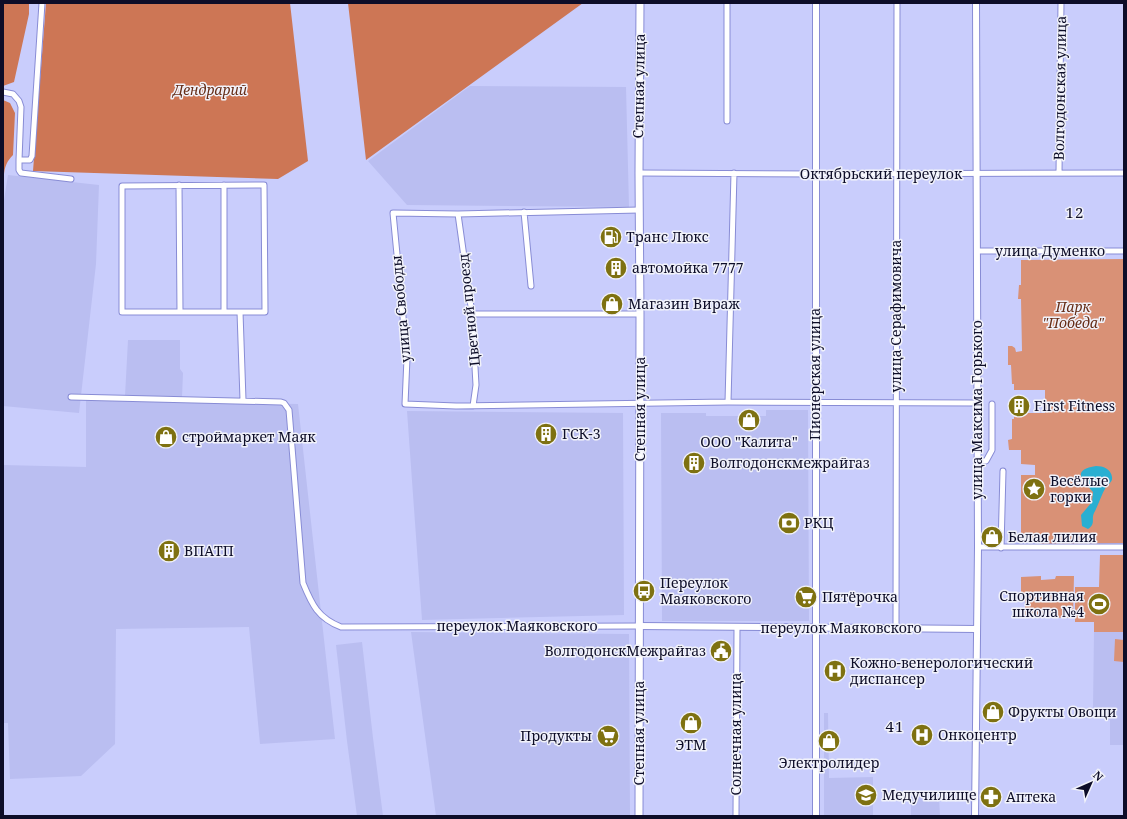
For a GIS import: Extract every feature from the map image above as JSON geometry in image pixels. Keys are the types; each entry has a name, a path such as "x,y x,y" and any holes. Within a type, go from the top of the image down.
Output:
{"main road":[{"name":"Степная улица","path":"639,816 640,3"}],"street":[{"path":"19,160 30,160 32,156 42,3"},
{"path":"727,3 727,121"},
{"name":"Пионерская улица","path":"816,3 816,816"},
{"name":"улица Серафимовича","path":"896,629 895,402 897,3"},
{"name":"улица Максима Горького","path":"975,816 978,548 976,3"},
{"name":"Волгодонская улица","path":"1059,173 1061,3"},
{"path":"3,92 13,94 19,101 21,107 19,170 21,172 71,179"},
{"name":"Октябрьский переулок","path":"639,173 1124,173"},
{"path":"728,402 734,173"},
{"path":"179,185 180,312"},
{"path":"224,185 224,312"},
{"path":"224,185 264,185 265,312 122,312 122,186 224,185"},
{"path":"458,214 639,210"},
{"path":"524,212 531,286"},
{"name":"улица Свободы","path":"458,214 393,213 407,358 405,404 425,406 473,406"},
{"name":"Цветной проезд","path":"458,214 472,314 476,386 473,406"},
{"name":"улица Думенко","path":"977,251 1124,251"},
{"path":"240,312 242,400"},
{"path":"472,314 640,314"},
{"name":"переулок Маяковского","path":"71,396 242,400 284,403 289,410 303,584 315,609 322,617 340,627 639,626 977,629"},
{"path":"473,406 728,402 978,403"},
{"path":"978,461 986,461 992,450 992,404"},
{"path":"1001,548 1003,471"},
{"path":"978,548 1124,547"},
{"name":"Солнечная улица","path":"736,816 737,627"}],"shaded area":[{"path":"470,86 626,87 629,207 407,205 368,161"},
{"path":"8,175 99,185 96,264 79,413 3,406 3,206"},
{"path":"128,340 180,340 180,369 183,373 182,397 125,396"},
{"path":"86,400 298,404 335,739 260,744 249,627 116,629 115,744 81,776 10,779 8,723 3,723 3,465 86,467"},
{"path":"766,410 808,410 809,621 662,621 661,413 706,413 706,416 766,416"},
{"path":"407,411 623,413 624,615 422,620"},
{"path":"1096,466 1104,467 1108,470 1112,479 1103,493 1093,515 1093,523 1088,529 1082,526 1081,515 1092,502 1093,492 1083,480 1081,473 1083,470"},
{"path":"411,632 629,634 630,816 436,816"},
{"path":"1094,632 1124,632 1124,745 1110,745 1110,720 1105,720 1105,709 1093,708"},
{"path":"362,642 383,816 357,816 347,741 336,645"},
{"path":"824,713 828,713 829,778 873,777 873,816 824,816"},
{"path":"911,797 939,797 940,816 911,816"}],"green space":[{"path":"3,3 29,3 29,14 14,82 3,86"},
{"name":"Дендрарий","path":"46,3 290,3 308,161 278,179 33,171"},
{"path":"348,3 583,3 366,160"},
{"path":"3,100 10,103 15,113 13,155 9,159 5,168 3,192"},
{"name":"Парк \"Победа\"","path":"1124,259 1124,543 1040,544 1039,540 1021,540 1021,475 1035,475 1035,465 1021,464 1021,450 1009,450 1008,440 1012,439 1012,419 1014,419 1014,413 1045,413 1045,390 1014,390 1014,384 1012,384 1011,365 1008,365 1008,346 1015,348 1016,352 1022,351 1021,299 1018,299 1019,285 1021,285 1021,260"},
{"name":"Спортивная школа №4","path":"1100,555 1124,555 1124,632 1094,632 1094,622 1075,622 1075,587 1099,587"},
{"path":"1041,576 1041,580 1055,579 1056,576 1074,576 1073,618 1025,617 1025,595 1021,592 1021,577"},
{"path":"1115,639 1124,640 1124,662 1114,661"}],"place":[{"name":"Транс Люкс","path":"611,237"},
{"name":"автомойка 7777","path":"616,268"},
{"name":"Магазин Вираж","path":"612,304"},
{"name":"First Fitness","path":"1019,406"},
{"name":"ООО \"Калита\"","path":"749,420"},
{"name":"ГСК-3","path":"546,434"},
{"name":"строймаркет Маяк","path":"166,437"},
{"name":"Волгодонскмежрайгаз","path":"694,463"},
{"name":"Весёлые горки","path":"1034,489"},
{"name":"РКЦ","path":"789,523"},
{"name":"Белая лилия","path":"992,537"},
{"name":"ВПАТП","path":"169,551"},
{"name":"Переулок Маяковского","path":"644,591"},
{"name":"Пятёрочка","path":"806,597"},
{"name":"Спортивная школа №4","path":"1099,604"},
{"name":"ВолгодонскМежрайгаз","path":"721,651"},
{"name":"Кожно-венерологический диспансер","path":"835,671"},
{"name":"Фрукты Овощи","path":"993,712"},
{"name":"ЭТМ","path":"691,723"},
{"name":"Онкоцентр","path":"922,735"},
{"name":"Продукты","path":"608,736"},
{"name":"Электролидер","path":"829,741"},
{"name":"Медучилище","path":"866,795"},
{"name":"Аптека","path":"991,797"}],"district":[{"name":"12","path":"1075,213"},
{"name":"41","path":"895,727"}]}
